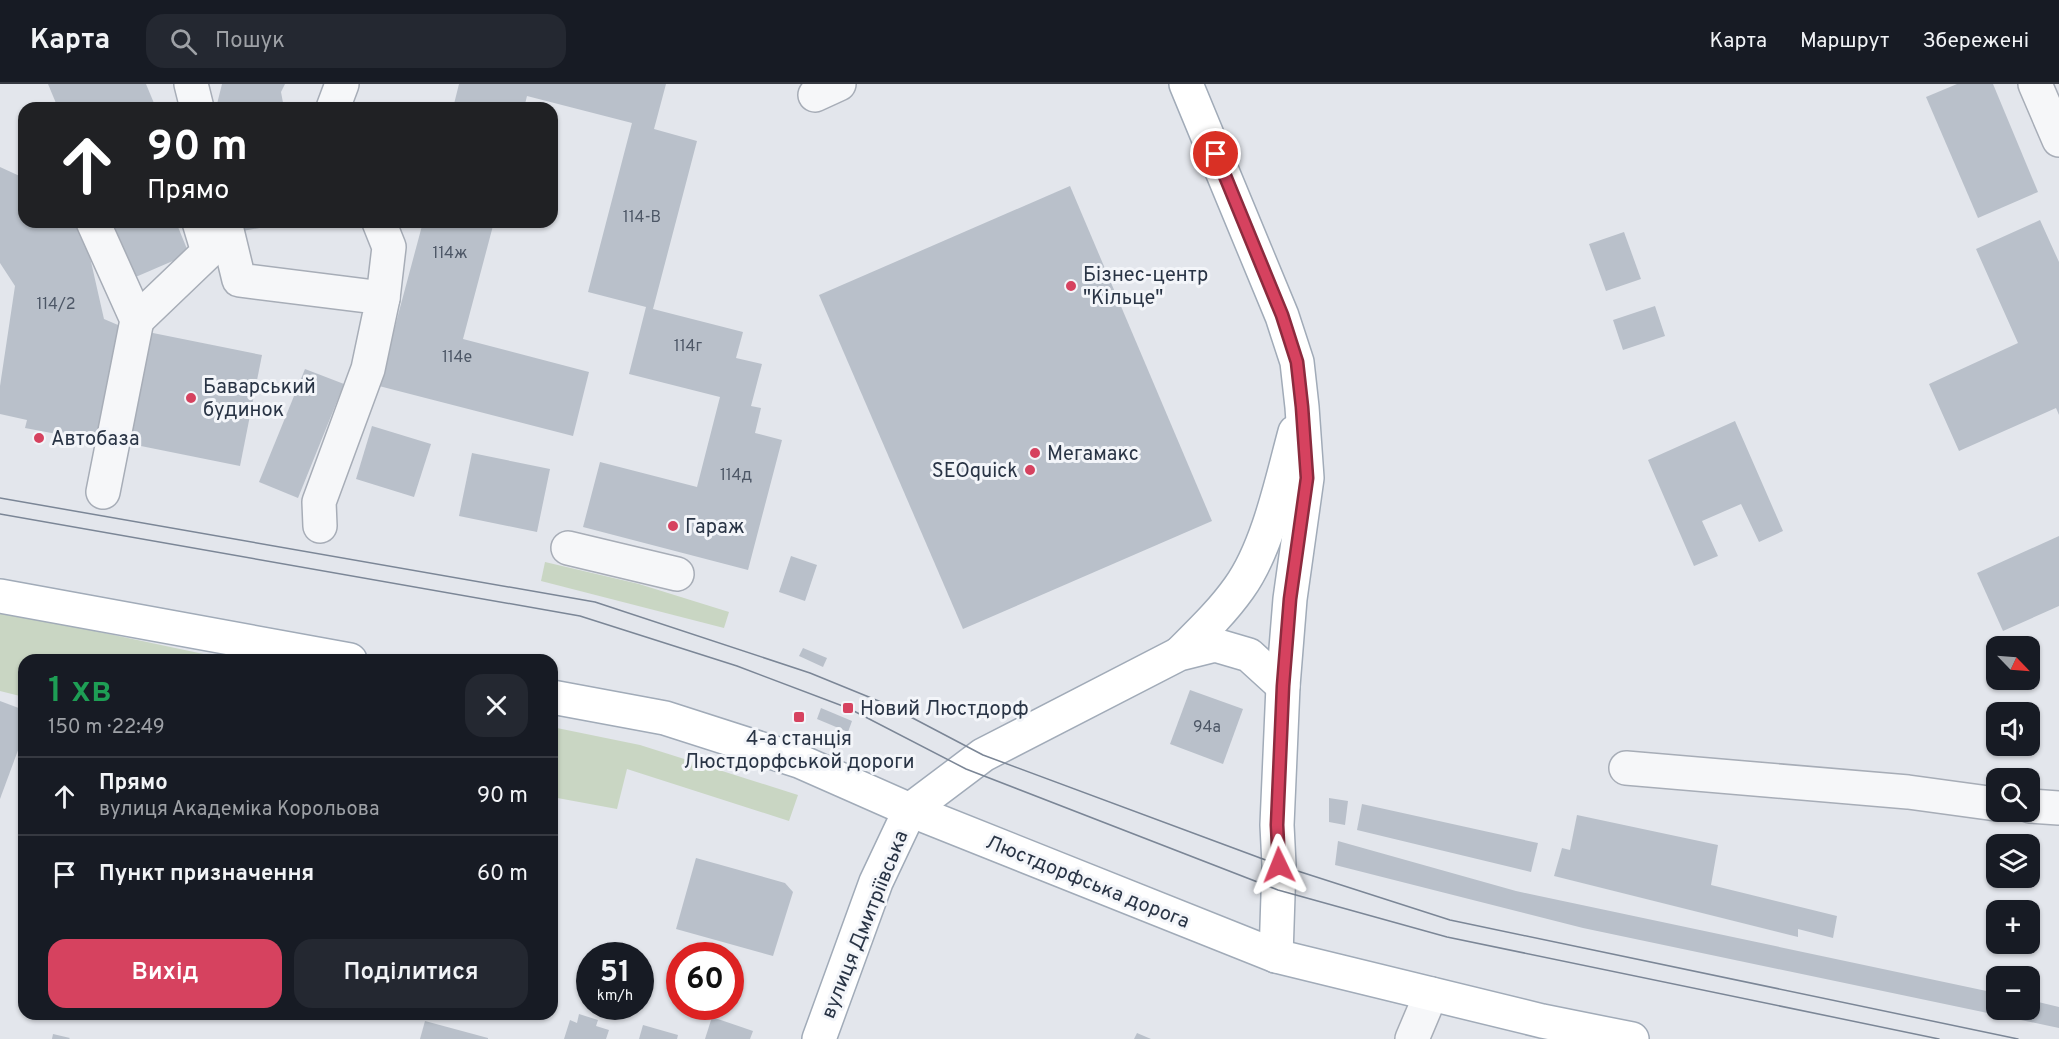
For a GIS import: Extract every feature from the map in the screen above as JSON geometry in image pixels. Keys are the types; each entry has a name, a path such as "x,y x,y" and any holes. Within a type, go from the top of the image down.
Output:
{"main road":[{"path":"1186,84 1282,315 1297,362 1302,407 1307,478 1290,599 1283,686 1277,825 1279,865 1276,956"},
{"path":"1179,654 1218,615 1241,586 1272,517 1302,407"},
{"path":"0,596 317,654"},
{"path":"910,810 983,755 1179,654 1215,645 1249,655 1283,686"},
{"name":"Люстдорфська дорога","path":"558,698 665,718 799,761 910,810 1276,956 1431,994 1632,1039"},
{"name":"вулиця Дмитріївська","path":"819,1039 876,882 910,810"}],"street":[{"path":"191,84 196,102"},
{"path":"335,102 342,84"},
{"path":"2035,84 2059,140"},
{"path":"96,228 137,320"},
{"path":"103,492 137,320 208,252 201,228"},
{"path":"226,228 239,280 383,298"},
{"path":"320,526 319,502 368,369 383,298 389,247 381,228"},
{"path":"568,548 677,574"},
{"path":"1626,768 1908,792 1986,803"},
{"path":"2040,807 2059,808"},
{"path":"1412,1039 1431,994"}],"green space":[{"path":"545,562 639,584 729,612 724,628 541,581"},
{"path":"0,611 204,654 18,654 18,696 0,691"},
{"path":"558,728 640,745 798,795 789,821 627,769 617,809 558,798"}],"building":[{"path":"48,84 146,84 154,102 56,102"},
{"path":"222,84 285,84 281,92 283,102 218,102"},
{"path":"459,84 666,84 654,129 697,141 653,309 743,332 736,358 762,364 751,406 761,408 755,433 782,440 748,570 583,527 600,462 697,487 720,397 629,374 646,307 588,292 632,123 558,104 558,102 527,96 526,102 454,102"},
{"path":"1957,84 1993,84 2038,192 1978,218 1926,97"},
{"path":"0,167 18,175 18,228 83,228 104,319 125,328 99,442 25,428 27,420 0,414 0,386 15,286 0,263"},
{"name":"Мегамакс","path":"1070,186 1212,521 963,629 819,295"},
{"path":"2040,220 2059,262 2059,415 2056,408 1959,451 1929,384 2018,343 1976,249"},
{"path":"110,228 178,228 189,254 131,279"},
{"path":"236,228 259,228 237,232"},
{"path":"421,228 492,228 463,339 589,372 573,436 379,386"},
{"path":"1624,232 1641,279 1606,291 1589,244"},
{"path":"1655,306 1665,336 1623,350 1613,320"},
{"name":"Баварський будинок","path":"143,331 262,355 240,466 121,442"},
{"path":"305,369 344,384 298,498 259,482"},
{"path":"1735,421 1783,531 1759,542 1741,504 1702,521 1718,556 1694,566 1648,460"},
{"path":"372,426 431,444 414,497 356,479"},
{"path":"472,453 550,469 537,532 459,516"},
{"path":"2059,536 2059,606 2003,631 1977,573"},
{"path":"791,556 817,565 805,601 779,592"},
{"path":"803,648 827,658 823,667 799,656"},
{"path":"1190,690 1243,709 1223,764 1170,744"},
{"path":"0,701 18,708 18,750 0,799"},
{"path":"821,708 852,721 848,732 817,719"},
{"path":"1329,798 1348,801 1345,825 1329,822"},
{"path":"1362,804 1538,843 1531,872 1357,830"},
{"path":"1577,815 1718,845 1711,885 1837,916 1833,938 1798,929 1798,937 1554,876 1562,848 1570,850"},
{"path":"1338,841 1516,891 1986,991 1986,1013 1583,928 1335,865"},
{"path":"696,858 785,883 793,892 773,956 744,948 744,942 723,942 676,929"},
{"path":"2040,1002 2059,1007 2059,1028 2021,1020 2040,1020"},
{"path":"570,1020 577,1023 578,1020 598,1020 596,1026 609,1030 606,1039 564,1039"},
{"path":"711,1020 721,1020 753,1031 750,1039 705,1039"},
{"path":"425,1021 488,1038 488,1039 420,1039"},
{"path":"643,1025 678,1035 677,1039 639,1039"},
{"path":"1137,1033 1151,1039 1134,1039"},
{"path":"53,1034 70,1038 52,1039"}],"tram line":[{"path":"0,498 595,602 810,673 886,704 983,755 1279,865 1450,920 2018,1039"},
{"path":"0,514 580,616 737,666 848,708 966,769 1278,890 1447,937 1939,1039"}],"place":[{"name":"Бізнес-центр \"Кільце\"","path":"1071,286"},
{"name":"Баварський будинок","path":"191,398"},
{"name":"Автобаза","path":"39,438"},
{"name":"Мегамакс","path":"1035,453"},
{"name":"SEOquick","path":"1030,470"},
{"name":"Гараж","path":"673,526"},
{"name":"Новий Люстдорф","path":"848,708"},
{"name":"4-а станція Люстдорфськой дороги","path":"799,717"}],"route":[{"path":"1216,154 1282,315 1297,362 1302,407 1307,478 1290,599 1283,686 1277,825 1279,865"}]}
